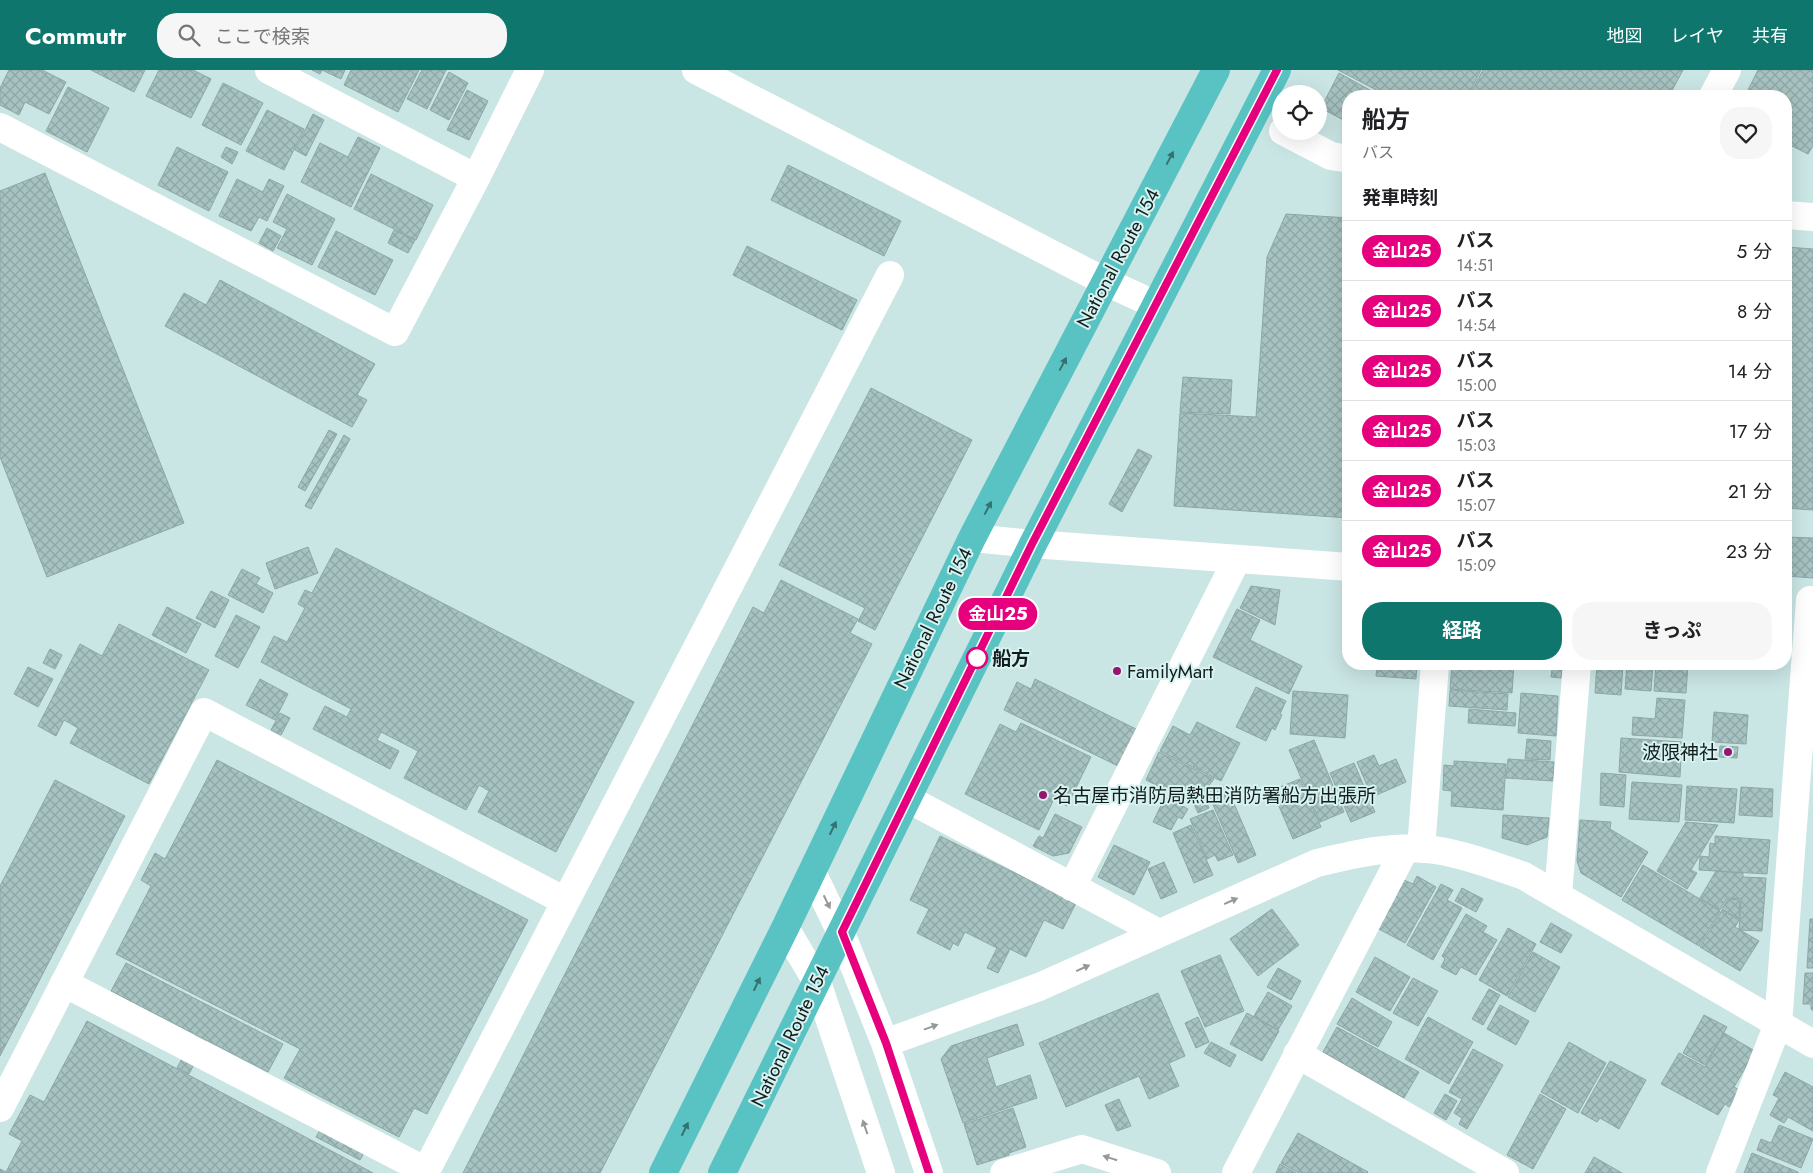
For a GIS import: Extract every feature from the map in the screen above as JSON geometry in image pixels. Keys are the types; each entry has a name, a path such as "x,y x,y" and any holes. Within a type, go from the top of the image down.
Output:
{"highway":[{"name":"National Route 154","path":"663,1173 785,928 972,538 1216,70"},
{"name":"National Route 154","path":"722,1173 908,799 1032,544 1277,70"}],"street":[{"path":"269,70 476,178"},
{"path":"0,128 395,332 530,70"},
{"path":"696,70 1106,282 1156,305"},
{"path":"1716,90 1727,70"},
{"path":"1253,116 1272,126"},
{"path":"1300,140 1331,156 1342,158"},
{"path":"1792,215 1813,217"},
{"path":"64,983 425,1172 890,275"},
{"path":"972,538 1032,544 1342,566"},
{"path":"1072,887 1237,559"},
{"path":"1720,1173 1778,1024 1803,599"},
{"path":"1236,1173 1297,1054 1413,849 1434,670"},
{"path":"1558,895 1577,670"},
{"path":"0,1108 204,712 565,901"},
{"path":"908,799 1159,933"},
{"path":"886,1043 1039,988 1316,863 1358,853 1413,849 1436,850 1480,860 1524,876 1813,1044"},
{"path":"812,872 842,932 886,1043 929,1173"},
{"path":"785,928 817,982 881,1173"},
{"path":"1297,1054 1505,1173"},
{"path":"1004,1173 1082,1149 1156,1173"}],"building":[{"path":"9,70 42,70 66,82 49,114 25,102 19,115 0,105 0,88"},
{"path":"91,70 145,70 134,92"},
{"path":"159,70 193,70 211,79 191,118 146,96"},
{"path":"312,70 322,70 320,74"},
{"path":"322,70 345,70 341,79"},
{"path":"351,70 419,70 398,112 344,85"},
{"path":"422,70 446,70 427,109 407,99"},
{"path":"1338,70 1481,70 1471,90 1376,90"},
{"path":"1483,70 1683,70 1672,90 1472,90"},
{"path":"1758,70 1813,70 1813,146 1808,154 1792,146 1792,90 1748,90"},
{"path":"449,72 468,83 449,120 430,110"},
{"path":"1339,73 1370,90 1342,90 1342,119 1327,111 1327,96"},
{"path":"223,83 263,103 241,145 202,125"},
{"path":"68,87 109,108 87,152 46,131"},
{"path":"467,90 488,101 469,140 447,130"},
{"path":"267,110 304,129 284,170 246,151"},
{"path":"313,114 324,120 306,156 295,150"},
{"path":"358,137 380,148 351,207 301,182 320,143 348,157"},
{"path":"177,147 228,172 209,211 158,185"},
{"path":"226,147 238,152 232,164 221,157"},
{"path":"788,165 901,221 884,256 771,200"},
{"path":"45,173 184,523 47,577 0,457 0,191"},
{"path":"371,174 433,205 416,240 354,209"},
{"path":"237,179 263,192 269,179 284,186 267,221 259,217 251,231 219,216"},
{"path":"287,194 335,219 312,265 277,248 287,229 273,222"},
{"path":"1286,214 1342,218 1342,518 1174,506 1180,413 1256,417 1267,257"},
{"path":"267,228 281,236 273,251 259,243"},
{"path":"394,230 415,240 408,253 388,243"},
{"path":"336,231 393,260 375,295 318,267"},
{"path":"747,246 857,300 842,330 733,275"},
{"path":"1792,247 1813,249 1813,510 1792,508"},
{"path":"220,280 375,364 357,395 367,400 352,427 165,326 184,293 206,305"},
{"path":"1183,377 1232,380 1230,414 1180,412"},
{"path":"871,388 972,440 875,630 858,621 865,608 779,565"},
{"path":"329,430 337,434 305,491 298,487"},
{"path":"344,435 350,439 311,509 305,506"},
{"path":"1138,449 1152,456 1122,512 1109,504"},
{"path":"1792,537 1813,538 1813,578 1792,576"},
{"path":"308,547 318,573 275,589 266,563"},
{"path":"336,548 634,702 556,852 478,812 489,791 479,785 466,810 404,778 418,751 381,732 377,740 399,751 390,769 313,729 325,706 347,717 351,709 261,662 274,636 287,642 305,608 298,604 305,590 312,593"},
{"path":"242,569 260,578 256,584 273,593 263,613 228,595"},
{"path":"781,580 858,619 850,633 872,644 600,1173 463,1173 753,607 764,613"},
{"path":"1251,586 1280,590 1275,625 1240,608"},
{"path":"211,591 229,600 215,628 196,618"},
{"path":"167,607 201,624 186,653 152,635"},
{"path":"1237,609 1260,620 1250,640 1302,666 1289,694 1213,657"},
{"path":"236,615 260,627 238,668 215,656"},
{"path":"119,624 209,670 149,784 70,743 78,728 64,720 56,736 38,726 80,644 102,656"},
{"path":"50,649 62,655 55,669 43,663"},
{"path":"28,667 53,679 38,707 14,694"},
{"path":"1376,670 1417,670 1416,679 1376,676"},
{"path":"1452,670 1514,670 1512,693 1450,689"},
{"path":"1552,670 1562,670 1561,678 1551,677"},
{"path":"1597,670 1623,670 1621,695 1595,693"},
{"path":"1627,670 1653,670 1651,691 1625,689"},
{"path":"1656,670 1688,670 1686,693 1654,691"},
{"path":"260,679 288,694 275,720 246,705"},
{"path":"1035,679 1136,729 1118,766 1004,710 1017,682 1031,689"},
{"path":"1256,687 1286,701 1275,730 1272,728 1266,741 1236,727"},
{"path":"1450,690 1508,694 1507,710 1449,706"},
{"path":"1293,691 1348,695 1345,738 1290,734"},
{"path":"1521,693 1558,696 1556,736 1518,733"},
{"path":"1657,698 1685,700 1682,738 1632,735 1633,717 1655,719"},
{"path":"1469,709 1516,713 1515,726 1468,723"},
{"path":"1714,712 1748,715 1746,744 1712,742"},
{"path":"280,713 290,718 281,735 271,730"},
{"path":"1197,722 1240,743 1221,781 1160,751 1173,726 1190,735"},
{"path":"1021,723 1091,757 1067,806 1054,799 1039,830 965,794 1000,724 1016,732"},
{"path":"1621,738 1682,742 1680,777 1619,772"},
{"path":"1527,739 1551,741 1550,760 1525,759"},
{"path":"1314,740 1344,812 1320,822 1289,750"},
{"path":"1720,746 1738,747 1737,758 1719,757"},
{"path":"1159,752 1214,779 1194,804 1146,780"},
{"path":"1374,755 1379,766 1396,759 1406,782 1372,797 1357,762"},
{"path":"1508,759 1554,762 1553,781 1506,778"},
{"path":"217,760 528,920 427,1114 414,1108 399,1137 284,1078 300,1049 116,954 151,886 141,880 155,853 165,859"},
{"path":"1454,761 1506,764 1503,810 1451,806 1452,791 1443,790 1444,765 1454,766"},
{"path":"1354,763 1375,812 1351,822 1330,773"},
{"path":"1601,773 1626,775 1624,807 1600,805"},
{"path":"1300,779 1321,827 1293,839 1272,790"},
{"path":"55,780 125,816 0,1056 0,886"},
{"path":"1632,782 1682,785 1679,822 1629,819"},
{"path":"1226,785 1256,855 1238,863 1208,793"},
{"path":"1687,786 1737,789 1734,823 1685,820"},
{"path":"1741,787 1773,789 1772,817 1739,815"},
{"path":"1165,797 1188,809 1182,819 1178,817 1171,830 1153,822"},
{"path":"1205,799 1209,808 1198,813 1194,804"},
{"path":"1213,810 1233,855 1218,861 1215,855 1207,859 1190,819"},
{"path":"1055,814 1082,827 1069,853 1053,856 1033,846 1039,836 1043,838"},
{"path":"1503,815 1549,818 1547,837 1527,845 1502,838"},
{"path":"1580,820 1611,822 1610,829 1648,852 1621,897 1581,873 1577,861"},
{"path":"1686,822 1718,825 1691,870 1697,873 1687,889 1657,871"},
{"path":"1191,825 1213,875 1194,883 1173,833"},
{"path":"940,836 1076,903 1063,929 1044,920 1026,957 1010,949 998,973 987,968 997,948 965,932 958,946 953,943 950,950 917,933 929,909 910,900"},
{"path":"1715,836 1770,840 1767,874 1699,870 1700,856 1709,857 1710,843 1715,844"},
{"path":"1114,845 1150,862 1134,895 1098,877"},
{"path":"1164,862 1177,892 1161,899 1148,869"},
{"path":"1643,865 1720,911 1699,946 1622,900"},
{"path":"1716,871 1743,873 1743,877 1766,878 1762,931 1739,930 1741,899 1727,898 1720,910 1700,898"},
{"path":"1417,876 1436,887 1405,943 1377,928 1404,880 1413,884"},
{"path":"1441,884 1453,890 1447,900 1462,908 1433,960 1407,945"},
{"path":"1462,888 1483,899 1476,912 1455,901"},
{"path":"1728,899 1740,900 1739,919 1722,909"},
{"path":"1272,909 1299,945 1258,976 1230,939"},
{"path":"1722,910 1739,920 1735,927 1759,941 1740,971 1700,947"},
{"path":"1466,914 1487,926 1483,932 1497,940 1476,975 1461,967 1456,975 1441,967 1445,959 1442,956"},
{"path":"1810,919 1813,919 1813,968 1807,968"},
{"path":"1551,923 1572,935 1561,953 1540,942"},
{"path":"1508,928 1536,944 1507,996 1479,980"},
{"path":"1533,952 1560,967 1535,1012 1508,997"},
{"path":"1220,955 1244,1011 1205,1027 1181,971"},
{"path":"1375,957 1410,977 1390,1011 1356,992"},
{"path":"126,963 283,1044 268,1072 111,991"},
{"path":"1278,968 1301,981 1291,1000 1267,987"},
{"path":"1805,973 1813,973 1813,1011 1811,1004 1803,1004"},
{"path":"1413,978 1438,991 1418,1026 1393,1013"},
{"path":"1489,989 1500,995 1483,1025 1472,1019"},
{"path":"1268,992 1292,1006 1278,1030 1254,1016"},
{"path":"1158,993 1185,1056 1169,1063 1179,1086 1149,1099 1139,1076 1066,1107 1039,1043"},
{"path":"1352,998 1392,1022 1378,1047 1337,1024"},
{"path":"1500,1005 1529,1021 1516,1045 1487,1029"},
{"path":"1247,1013 1279,1031 1262,1061 1230,1044"},
{"path":"1704,1015 1727,1027 1705,1065 1683,1053"},
{"path":"1198,1017 1209,1042 1196,1048 1185,1023"},
{"path":"1428,1017 1473,1042 1449,1084 1405,1059"},
{"path":"87,1021 373,1173 0,1173 0,1169 6,1172 22,1141 9,1134 30,1095 44,1102"},
{"path":"1017,1024 1024,1045 987,1058 996,1087 1030,1075 1037,1098 963,1123 941,1059 951,1046"},
{"path":"1337,1027 1419,1072 1404,1098 1323,1052"},
{"path":"1724,1033 1755,1051 1734,1087 1739,1090 1729,1107 1725,1104 1718,1115 1661,1084 1679,1053 1705,1067"},
{"path":"194,1035 206,1041 189,1074 177,1068"},
{"path":"1211,1042 1236,1055 1230,1067 1204,1053"},
{"path":"1569,1042 1606,1063 1578,1113 1541,1092"},
{"path":"1473,1049 1503,1065 1467,1129 1459,1124 1462,1118 1454,1113 1462,1099 1449,1092"},
{"path":"1610,1061 1646,1080 1619,1129 1600,1118 1597,1122 1581,1113"},
{"path":"1785,1072 1813,1087 1813,1131 1788,1117 1784,1123 1770,1115 1779,1098 1773,1095"},
{"path":"1445,1094 1457,1101 1446,1120 1434,1113"},
{"path":"1540,1094 1566,1109 1533,1169 1507,1155"},
{"path":"1119,1099 1131,1126 1117,1131 1105,1105"},
{"path":"1013,1108 1026,1147 1009,1153 1009,1155 977,1165 964,1124"},
{"path":"1779,1125 1813,1139 1801,1168 1757,1150 1761,1139 1771,1143"},
{"path":"320,1130 364,1153 360,1160 316,1137"},
{"path":"1298,1133 1368,1172 1299,1173 1281,1163"},
{"path":"1752,1153 1798,1172 1798,1173 1744,1173"},
{"path":"1594,1157 1622,1173 1585,1173"},
{"path":"1280,1164 1296,1173 1276,1173"}],"bus line":[{"name":"金山25","path":"929,1173 886,1043 842,932 1032,544 1277,70"}],"place":[{"name":"船方","path":"977,658"},
{"name":"FamilyMart","path":"1117,671"},
{"name":"波限神社","path":"1728,752"},
{"name":"名古屋市消防局熱田消防署船方出張所","path":"1043,795"}]}
